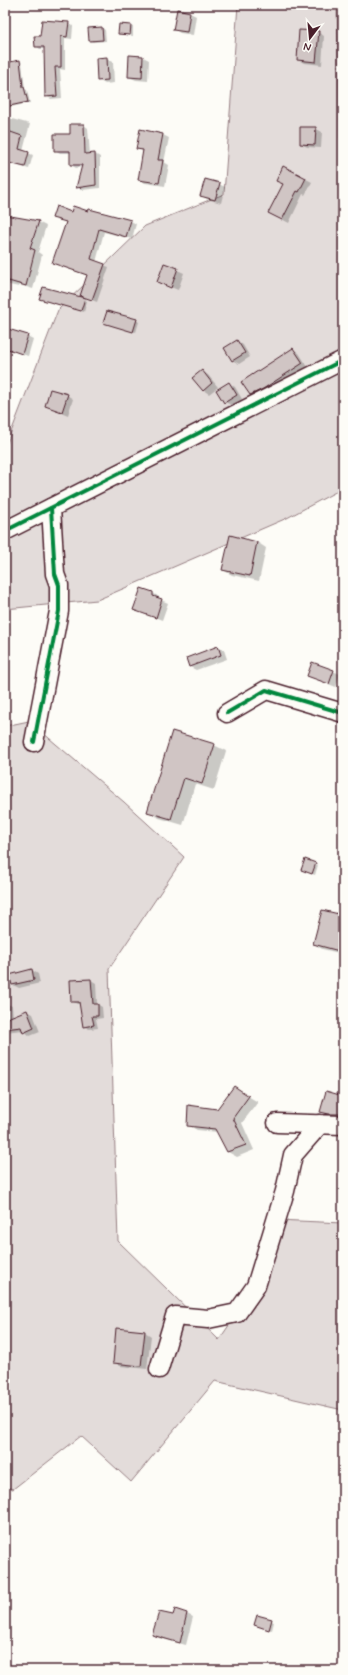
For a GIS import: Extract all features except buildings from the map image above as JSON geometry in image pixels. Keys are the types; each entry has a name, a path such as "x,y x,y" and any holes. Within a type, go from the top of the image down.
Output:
{"street":[{"path":"5,531 343,360"},
{"path":"34,742 59,611 59,585 55,574 51,508"},
{"path":"226,713 266,690 343,713"},
{"path":"277,1123 343,1125"},
{"path":"159,1369 174,1316 208,1319 237,1313 256,1286 284,1191 293,1154 320,1124"}],"shaded area":[{"path":"238,5 337,5 340,138 343,138 343,488 287,518 97,600 5,609 5,448 58,310 145,226 224,194"},
{"path":"29,721 124,802 184,857 109,969 118,1241 219,1340 261,1278 276,1220 343,1223 343,1410 215,1381 131,1482 81,1436 13,1489 5,1487 5,726"}],"cycle path":[{"path":"5,531 343,360"},
{"path":"34,742 59,611 59,585 55,574 51,508"},
{"path":"227,713 266,690 343,713"}]}
